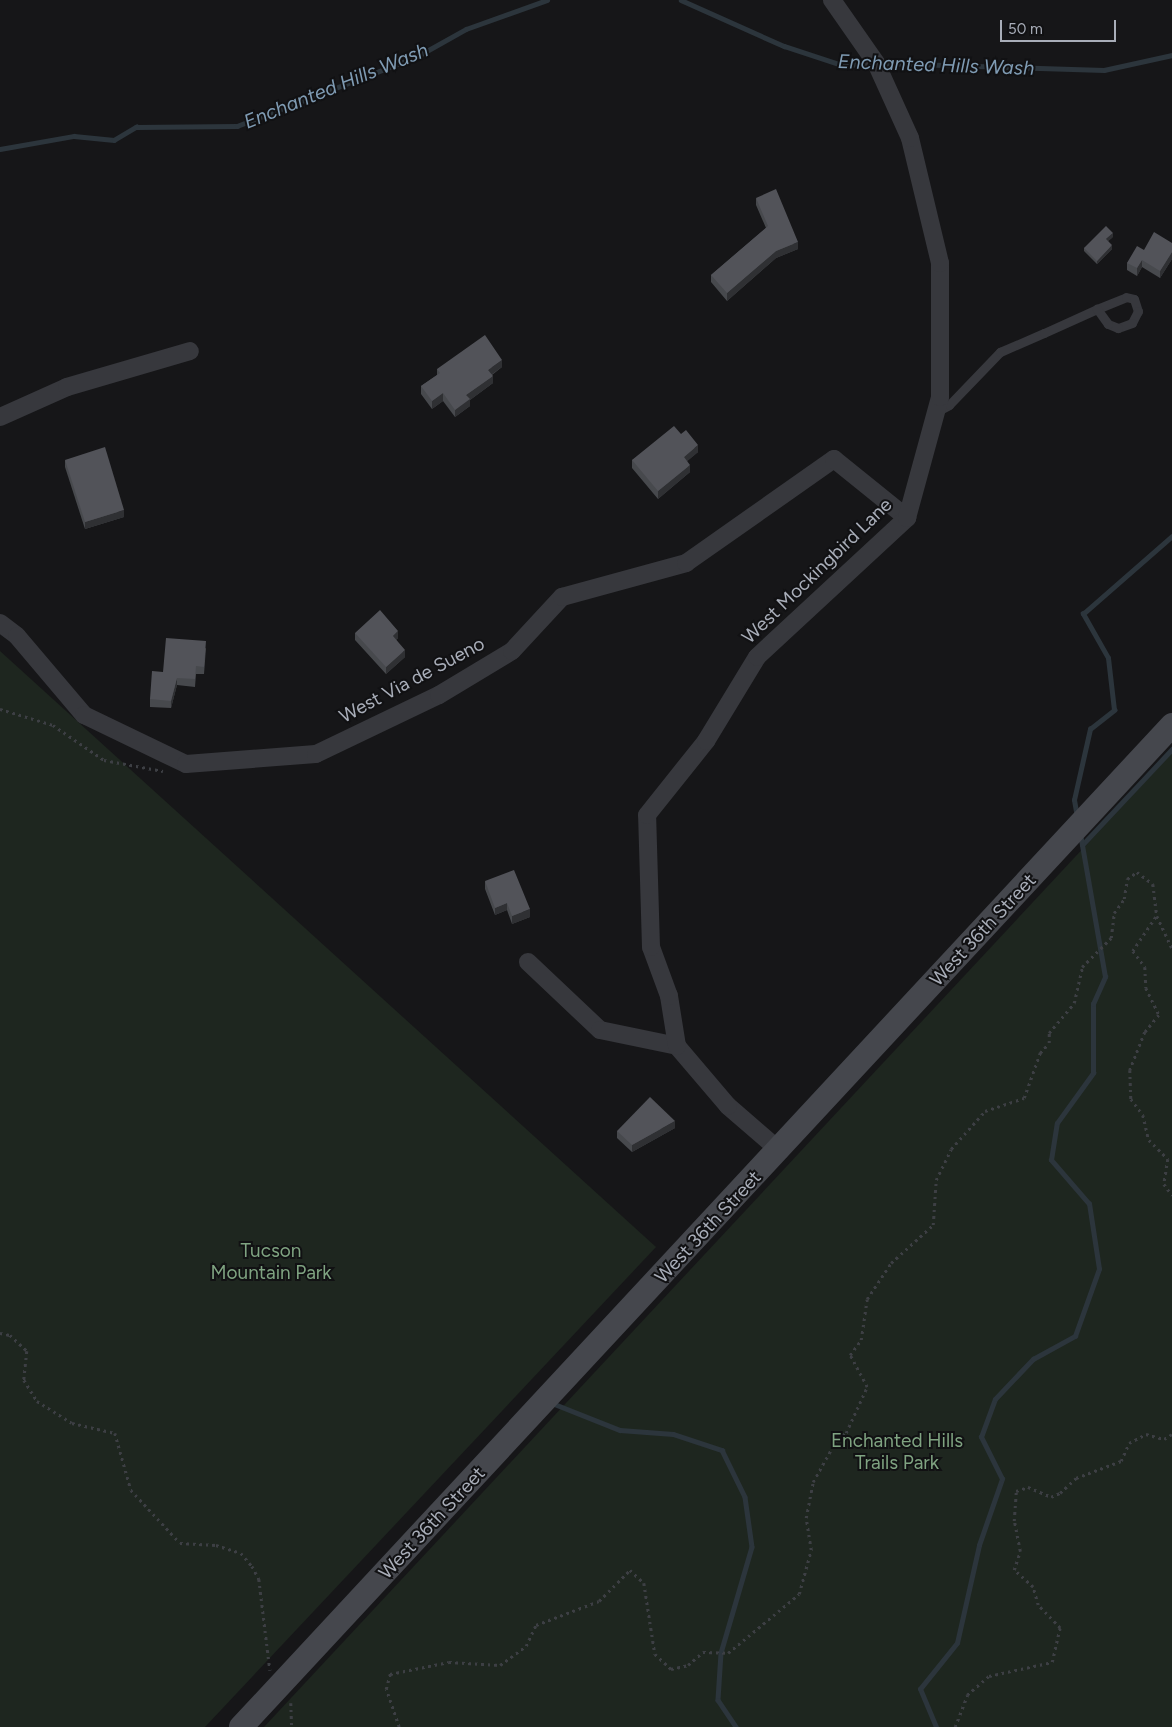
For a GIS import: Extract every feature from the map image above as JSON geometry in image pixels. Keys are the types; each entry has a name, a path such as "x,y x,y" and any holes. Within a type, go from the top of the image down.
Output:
{"street":[{"name":"West Mockingbird Lane","path":"677,1046 669,996 651,947 647,814 706,741 758,658 907,518 940,398 940,263 910,138 876,63 832,0"},
{"path":"0,416 67,387 190,351"},
{"name":"West Via de Sueno","path":"0,623 17,636 84,715 190,764 316,754 439,695 512,651 562,597 686,563 834,459 907,518"},
{"name":"West 36th Street","path":"241,1727 780,1151 1172,725"},
{"path":"528,962 600,1030 677,1046 728,1106 780,1151"}],"lane":[{"path":"936,412 949,405 1000,352 1097,309 1129,296 1138,311 1132,324 1118,328 1108,324 1097,309"}],"path":[{"path":"0,709 53,725 104,760 158,773 190,764"},
{"path":"399,1727 386,1689 390,1674 449,1662 500,1665 526,1646 536,1625 599,1601 630,1570 644,1583 655,1654 671,1668 688,1665 704,1652 728,1653 799,1594 811,1550 806,1518 813,1482 837,1439 850,1427 866,1387 850,1355 862,1340 870,1292 891,1263 933,1225 936,1180 950,1149 985,1112 1024,1098 1040,1052 1049,1043 1049,1033 1074,1004 1082,967 1111,938 1114,913 1124,898 1127,878 1137,872 1153,884 1157,916 1172,948"},
{"path":"1157,916 1133,951 1145,966 1146,988 1159,1015 1145,1032 1130,1070 1131,1099 1143,1115 1149,1140 1168,1159 1164,1184 1172,1195"},
{"path":"0,1333 10,1335 27,1351 24,1380 37,1401 72,1423 116,1433 131,1490 180,1542 216,1545 241,1553 252,1566 259,1579 266,1666 273,1673"},
{"path":"955,1727 967,1695 989,1676 1052,1662 1060,1628 1038,1605 1033,1587 1014,1570 1020,1551 1014,1521 1016,1491 1028,1487 1051,1496 1060,1494 1076,1478 1121,1460 1129,1443 1146,1434 1164,1439 1172,1434"},
{"path":"291,1698 292,1727"}],"green space":[{"name":"Tucson Mountain Park","path":"0,651 656,1247 205,1727 0,1727"},
{"name":"Enchanted Hills Trails Park","path":"1172,753 1172,1727 264,1727"}],"building":[{"path":"776,189 798,242 776,251 727,293 711,275 768,226 756,198"},
{"path":"1106,226 1113,233 1106,239 1112,245 1097,261 1084,248"},
{"path":"1154,232 1172,243 1172,252 1160,271 1142,260 1137,268 1127,263 1137,246 1144,250"},
{"path":"485,335 502,360 488,370 493,376 466,395 470,399 455,410 443,393 432,401 421,386 440,373 437,369"},
{"path":"674,426 681,434 686,430 698,445 684,457 690,465 658,491 632,460"},
{"path":"105,447 124,510 85,522 65,460"},
{"path":"380,610 398,631 393,636 405,650 386,667 355,633"},
{"path":"166,638 206,641 204,667 196,666 195,679 177,678 171,701 150,699 152,671 163,672"},
{"path":"514,870 530,909 512,916 507,903 495,908 485,881"},
{"path":"650,1097 675,1121 632,1145 617,1131"}],"waterway":[{"name":"Enchanted Hills Wash","path":"0,149 74,136 114,140 136,127 237,126 416,57 466,29 547,0"},
{"name":"Enchanted Hills Wash","path":"681,0 784,46 842,65 870,64"},
{"name":"Enchanted Hills Wash","path":"880,63 1104,70 1172,55"},
{"path":"1077,817 1074,800 1090,729 1114,710 1108,658 1083,614 1172,536"},
{"path":"1082,845 1172,749"},
{"path":"936,1727 920,1689 957,1643 979,1545 1002,1479 981,1437 995,1399 1033,1359 1075,1336 1099,1269 1089,1204 1051,1160 1057,1123 1093,1073 1093,1004 1105,977 1080,834"},
{"path":"552,1403 620,1430 673,1434 722,1450 745,1497 752,1547 721,1653 718,1700 736,1727"}]}
